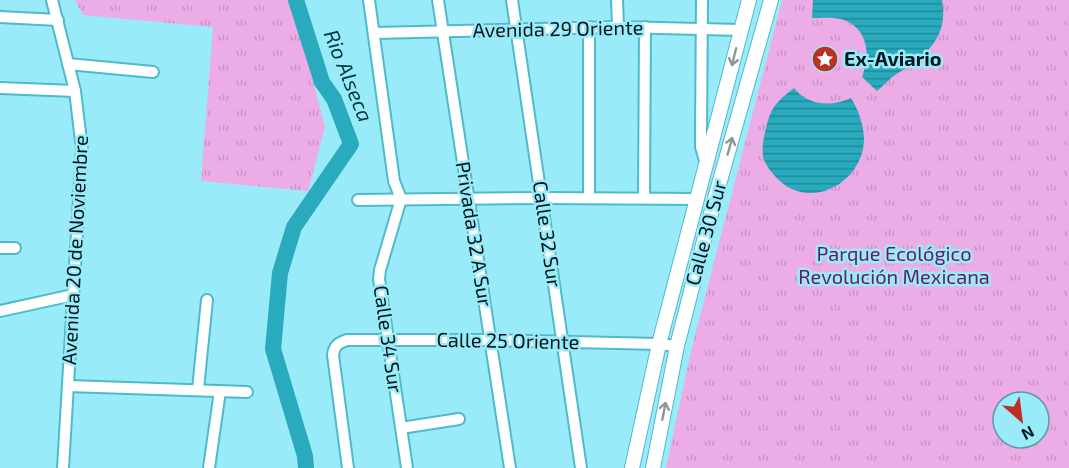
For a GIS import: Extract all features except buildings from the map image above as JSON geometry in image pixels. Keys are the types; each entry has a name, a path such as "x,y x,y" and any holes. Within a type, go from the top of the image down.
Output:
{"main road":[{"name":"Calle 30 Sur","path":"632,468 659,344 749,0"},
{"name":"Calle 30 Sur","path":"653,468 677,346 714,202 771,0"}],"street":[{"name":"Avenida 20 de Noviembre","path":"52,0 75,91 82,149 63,468"},
{"path":"369,0 394,181 401,200"},
{"name":"Privada 32 A Sur","path":"438,0 510,468"},
{"name":"Calle 32 Sur","path":"512,0 581,468"},
{"path":"617,0 618,27"},
{"name":"Calle 30 Sur","path":"702,0 701,147 707,167"},
{"path":"0,17 58,20"},
{"path":"589,27 589,198"},
{"name":"Avenida 29 Oriente","path":"375,33 589,27 741,30"},
{"path":"644,198 645,27"},
{"path":"68,64 153,72"},
{"path":"0,88 75,91"},
{"path":"358,200 698,199"},
{"name":"Calle 34 Sur","path":"401,200 379,279 406,468"},
{"path":"0,248 15,248"},
{"path":"0,311 74,295"},
{"path":"198,389 207,300"},
{"name":"Calle 25 Oriente","path":"348,468 333,355 334,348 339,342 347,340 490,340 677,346"},
{"path":"68,386 247,392"},
{"path":"209,468 220,391"},
{"path":"401,428 459,419"}],"green space":[{"path":"75,0 292,0 325,127 308,191 201,181 213,27 83,15"},
{"name":"Parque Ecológico Revolución Mexicana","path":"782,0 1069,0 1069,468 666,468 691,351"}],"water":[{"path":"813,0 942,0 942,26 938,36 925,53 877,91 862,77 866,51 862,35 857,28 841,19 812,18"},
{"path":"794,88 806,98 821,103 836,103 851,98 863,127 862,154 855,168 844,180 817,193 802,192 787,186 767,166 763,153 770,114 776,104"}],"waterway":[{"name":"Rio Alseca","path":"296,0 322,82 334,99 351,144 294,227 280,273 273,349 305,456 306,468"}],"place":[{"name":"Ex-Aviario","path":"825,59"}]}
